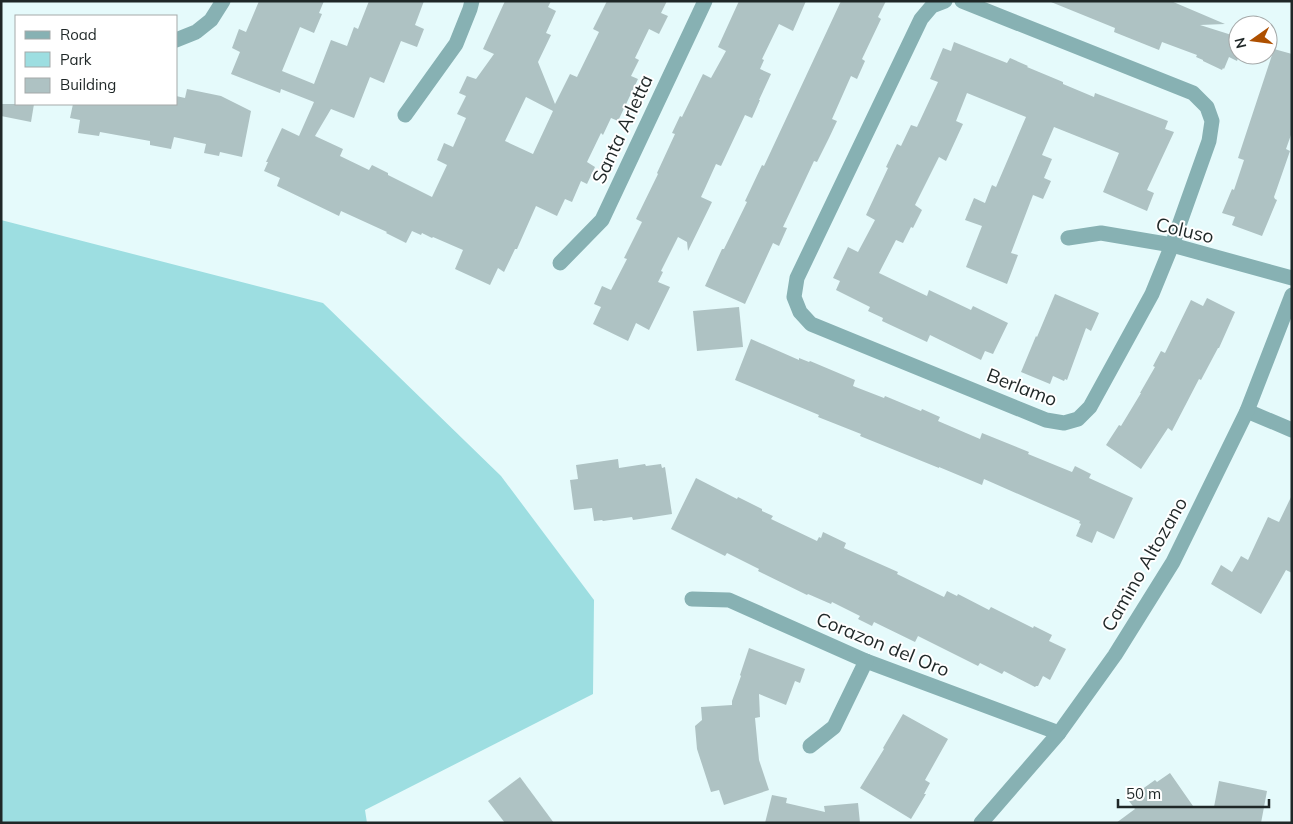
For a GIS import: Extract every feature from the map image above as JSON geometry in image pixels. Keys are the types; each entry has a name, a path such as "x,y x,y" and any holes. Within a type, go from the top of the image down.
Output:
{"street":[{"path":"178,39 196,32 212,20 223,1"},
{"path":"405,115 456,44 472,1"},
{"name":"Santa Arletta","path":"560,263 602,220 705,1"},
{"name":"Berlamo","path":"945,1 932,6 921,19 796,278 794,297 800,312 811,324 1046,420 1064,424 1078,419 1090,407 1152,294 1172,245 1209,142 1212,121 1207,107 1193,93 962,1"},
{"name":"Coluso","path":"1068,238 1101,233 1172,245 1292,278"},
{"name":"Camino Altozano","path":"981,823 1058,733 1115,655 1173,562 1247,412 1292,295"},
{"path":"1247,412 1292,430"},
{"name":"Corazon del Oro","path":"692,599 729,600 866,660 1058,733"},
{"path":"810,746 834,727 866,660"}],"green space":[{"path":"1,220 323,303 501,476 594,600 593,694 365,810 367,823 1,823"}],"building":[{"path":"259,1 324,1 319,13 322,14 314,33 300,27 282,71 314,84 331,40 347,46 354,27 358,29 369,1 424,1 415,25 424,29 417,47 401,41 384,83 370,77 354,118 331,109 315,136 343,149 340,156 369,170 372,165 432,197 447,165 437,160 444,143 453,147 466,118 457,114 466,96 459,93 467,76 476,79 494,54 483,49 505,1 551,1 548,7 556,11 546,33 551,35 538,62 555,104 570,74 577,77 599,32 593,29 607,1 667,1 661,13 668,16 659,34 649,29 635,58 639,60 631,76 638,79 618,121 611,118 603,135 601,133 587,162 595,167 587,184 581,181 572,202 565,199 557,216 536,206 517,249 515,249 504,272 498,268 490,285 455,269 463,250 433,237 412,231 406,243 341,211 339,216 277,186 280,178 264,171 268,162 266,162 282,128 299,136 314,102 281,89 280,93 231,74 240,52 232,48 239,29 246,32","holes":["526,97 553,111 533,154 505,141"]},
{"path":"739,1 806,1 793,31 779,24 762,59 764,60 760,69 771,74 752,118 745,115 721,166 716,164 701,197 712,202 688,251 687,242 678,237 661,271 663,272 658,282 670,287 649,330 636,323 628,341 593,324 601,307 594,304 602,286 611,290 627,259 624,258 642,222 636,219 675,134 672,133 703,74 711,78 726,51 718,47"},
{"path":"841,1 886,1 878,17 881,19 862,59 865,61 857,79 851,76 832,119 837,121 817,162 814,161 783,227 787,228 779,246 773,243 745,304 705,286 747,202 745,201 762,165 764,166"},
{"path":"1171,1 1225,24 1200,25 1228,34 1228,59 1222,70 1196,57 1197,55 1162,42 1159,50 1114,32 1115,28 1051,2"},
{"path":"954,42 1007,63 1010,58 1094,97 1095,93 1168,121 1165,129 1174,132 1147,190 1154,193 1147,211 1103,192 1119,153 1054,127 1042,155 1052,159 1044,178 1051,181 1043,199 1033,195 1011,253 1018,255 1007,284 966,267 982,226 965,220 974,198 985,203 992,185 996,187 1026,117 967,93 956,121 963,124 946,161 939,157 915,205 922,210 913,228 911,227 903,243 896,240 879,273 927,296 929,290 971,310 973,306 1008,323 993,354 985,351 981,360 930,335 927,342 882,321 883,318 868,311 870,307 836,290 840,281 833,278 848,247 858,252 875,220 866,215 888,168 886,167 897,144 901,146 911,125 917,127 938,82 930,79 943,48 951,51"},
{"path":"1278,50 1292,54 1292,132 1286,149 1290,151 1274,197 1277,200 1262,236 1232,225 1235,217 1222,213 1232,189 1234,190 1244,160 1238,158 1269,65 1278,65"},
{"path":"187,89 221,96 251,111 242,157 220,152 219,156 204,153 206,144 174,137 171,149 150,145 150,141 100,132 99,136 78,133 80,120 70,118 73,105 178,105 178,96 185,98"},
{"path":"1,104 34,105 31,122 1,116"},
{"path":"1055,294 1099,313 1091,331 1086,328 1067,380 1065,379 1064,381 1053,376 1050,384 1021,372"},
{"path":"1207,298 1235,312 1219,348 1201,380 1199,379 1172,431 1168,428 1141,469 1106,445 1119,425 1121,426 1141,393 1161,351 1165,353 1191,300 1203,306"},
{"path":"739,307 743,347 697,351 693,311"},
{"path":"751,339 799,360 799,358 810,361 855,380 853,386 884,398 885,396 921,411 922,409 940,417 938,421 980,439 982,433 1072,472 1075,466 1091,474 1089,478 1133,498 1114,539 1097,531 1092,543 1076,536 1081,524 1079,523 1080,521 984,479 982,485 860,436 861,434 818,417 819,415 735,380"},
{"path":"618,459 619,468 645,464 646,466 661,464 662,468 665,467 672,514 633,520 632,517 594,521 592,508 574,510 570,480 578,479 576,465"},
{"path":"696,478 737,499 738,497 762,509 762,511 773,516 771,519 817,541 819,537 821,538 823,532 846,543 844,548 898,572 897,574 944,597 947,591 957,596 958,594 989,610 991,607 1033,628 1034,626 1052,635 1049,641 1066,649 1050,680 1043,676 1038,686 1035,687 1004,671 1002,674 980,663 978,666 918,636 915,642 874,622 872,626 858,619 860,616 832,602 831,604 807,595 758,571 759,569 727,553 725,556 671,529"},
{"path":"1292,495 1292,573 1286,570 1261,614 1211,584 1221,565 1232,572 1241,556 1248,560 1268,517 1279,522"},
{"path":"749,648 805,669 800,683 795,681 786,705 759,694 760,717 755,718 759,760 769,790 724,805 719,790 711,792 697,749 695,726 702,720 701,707 732,705"},
{"path":"903,714 948,739 925,780 930,783 924,794 926,794 911,819 860,788"},
{"path":"1170,773 1193,806 1214,807 1219,781 1267,791 1261,823 1116,823 1135,809 1129,801 1155,780 1157,782"},
{"path":"520,777 554,823 505,823 488,801"},
{"path":"772,795 787,798 786,803 825,812 824,806 858,803 860,823 765,823"}]}
